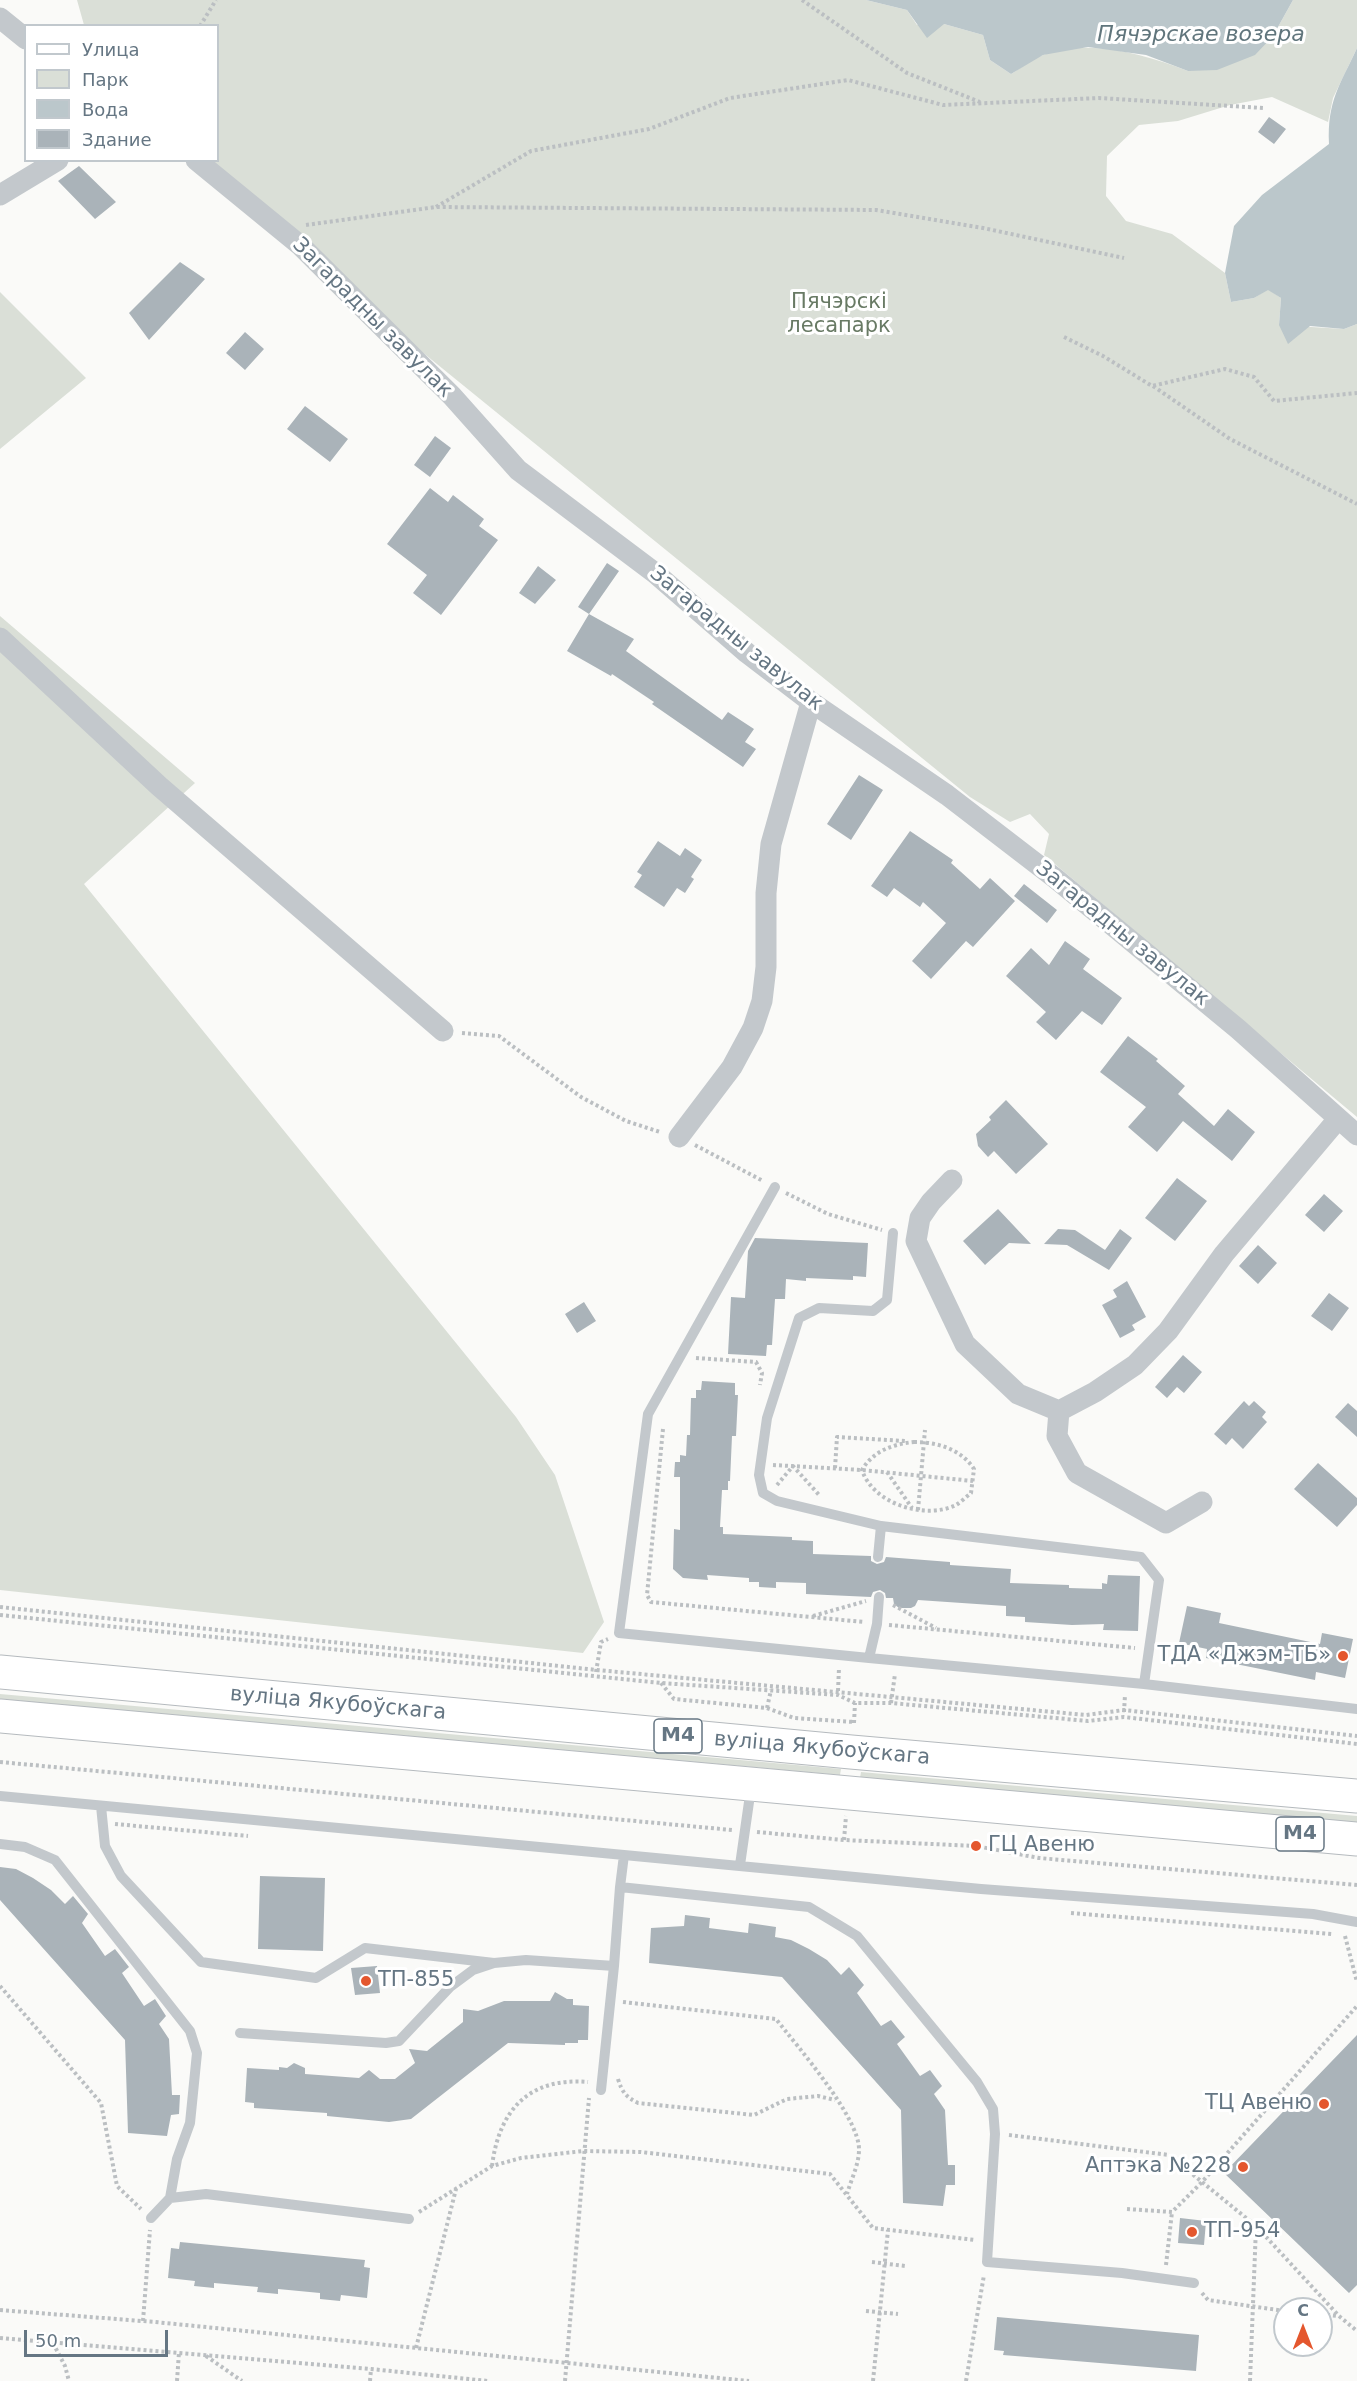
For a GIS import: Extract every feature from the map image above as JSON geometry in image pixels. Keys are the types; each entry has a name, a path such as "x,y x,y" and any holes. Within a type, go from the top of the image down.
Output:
{"main road":[{"name":"вуліца Якубоўскага","path":"0,1672 851,1752 1357,1796"},
{"name":"вуліца Якубоўскага","path":"0,1716 1357,1839"}],"street":[{"path":"0,18 24,37"},
{"path":"0,195 55,162"},
{"name":"Загарадны завулак","path":"198,162 288,235 452,396 518,470 655,573 747,653 811,702 947,795 1055,878 1238,1029 1357,1135"},
{"path":"0,638 159,786 443,1031"},
{"path":"679,1137 732,1067 753,1028 762,1000 766,967 766,893 771,844 811,702"},
{"path":"1059,1411 1095,1392 1135,1365 1168,1331 1224,1254 1338,1119"},
{"path":"952,1180 931,1202 921,1218 916,1241 948,1304 965,1344 1018,1394 1059,1411"},
{"path":"1059,1411 1057,1436 1077,1473 1166,1523 1202,1502"}],"lane":[{"path":"775,1187 648,1414 619,1633 1144,1684 1357,1709"},
{"path":"893,1233 888,1300 873,1311 819,1308 800,1318 767,1418 759,1475 763,1493 777,1501 881,1526 1141,1557 1159,1580 1144,1684"},
{"path":"878,1557 881,1526"},
{"path":"869,1658 877,1624 879,1598"},
{"path":"740,1865 751,1784"},
{"path":"0,1796 981,1889 1313,1914 1357,1922"},
{"path":"101,1806 105,1846 121,1876 201,1962 316,1978 365,1948 494,1963 526,1960 614,1966"},
{"path":"0,1844 25,1847 55,1860 190,2031 197,2053 190,2123 177,2159 170,2198 151,2218"},
{"path":"595,2092 605,2051 624,1855"},
{"path":"620,1887 808,1907 858,1936 977,2082 993,2109 995,2134 987,2262 1194,2283"},
{"path":"240,2033 386,2043 399,2041 450,1987 473,1970 494,1963"},
{"path":"170,2198 206,2194 409,2219"}],"path":[{"path":"201,24 216,0"},
{"path":"802,0 907,73 983,103"},
{"path":"436,207 531,152 649,129 730,98 848,80 943,105 1099,98 1263,108"},
{"path":"288,235 301,225 436,207 876,210 1004,232 1124,258"},
{"path":"1064,337 1115,363 1230,439 1357,504"},
{"path":"1152,386 1225,369 1254,376 1274,401 1357,393"},
{"path":"443,1031 499,1036 581,1097 626,1121 679,1137 828,1214 893,1233"},
{"path":"692,1357 756,1362 762,1373 759,1395"},
{"path":"663,1427 647,1595 651,1602 1149,1649"},
{"path":"916,1530 915,1509 921,1476 925,1430"},
{"path":"835,1468 837,1437 935,1443 969,1461 974,1469 971,1493 955,1505 944,1508 915,1509 900,1505 876,1491 865,1480 862,1470"},
{"path":"862,1470 875,1455 899,1443 924,1442"},
{"path":"760,1464 862,1470 973,1481"},
{"path":"768,1496 793,1466"},
{"path":"793,1466 838,1516"},
{"path":"887,1472 915,1509"},
{"path":"810,1617 879,1598 938,1629"},
{"path":"0,1607 838,1693 855,1703 891,1703 1088,1721 1124,1717 1357,1744"},
{"path":"0,1615 661,1683 891,1696 1086,1714 1124,1710 1357,1736"},
{"path":"596,1676 601,1642 619,1633"},
{"path":"838,1693 840,1656"},
{"path":"891,1703 897,1661"},
{"path":"661,1683 674,1699 767,1708 794,1718 854,1722"},
{"path":"1124,1717 1126,1683"},
{"path":"767,1708 771,1690"},
{"path":"853,1728 855,1703"},
{"path":"0,1762 844,1840 976,1846 1039,1858 1357,1885"},
{"path":"844,1840 846,1812"},
{"path":"1345,1936 1357,1982"},
{"path":"0,1986 101,2103 117,2186 151,2218 143,2321"},
{"path":"610,2001 776,2019 837,2100 858,2139 859,2150 847,2194"},
{"path":"1164,2279 1172,2212 1202,2182 1357,2006"},
{"path":"605,2051 615,2067 621,2090 629,2099 638,2103 754,2115 780,2101 801,2096 837,2100"},
{"path":"492,2166 502,2127 513,2107 526,2095 547,2084 569,2080 591,2082"},
{"path":"565,2381 584,2151 595,2092"},
{"path":"995,2134 1169,2155 1256,2226 1339,2316 1357,2331"},
{"path":"409,2219 492,2166 521,2158 584,2151 641,2152 830,2174 873,2228 988,2241"},
{"path":"416,2348 456,2189"},
{"path":"1127,2209 1172,2212"},
{"path":"1250,2381 1256,2226"},
{"path":"873,2381 888,2229"},
{"path":"872,2262 905,2266"},
{"path":"966,2381 987,2262"},
{"path":"1194,2283 1208,2300 1273,2310"},
{"path":"0,2310 143,2321 750,2381"},
{"path":"866,2311 898,2314"},
{"path":"1333,2315 1339,2316"},
{"path":"0,2338 203,2354 488,2381"},
{"path":"53,2342 65,2366 69,2381"},
{"path":"177,2381 179,2352"},
{"path":"203,2354 242,2381"},
{"path":"370,2381 371,2369"}],"green space":[{"name":"Пячэрскі лесапарк","path":"77,0 866,0 907,10 917,25 944,24 983,35 990,60 1011,74 1043,55 1080,48 1117,50 1188,71 1273,36 1293,0 1357,0 1357,48 1333,98 1328,122 1272,97 1230,105 1178,121 1139,125 1107,156 1106,196 1126,221 1172,234 1225,273 1231,302 1254,298 1268,289 1281,298 1279,325 1344,329 1357,324 1357,1117 1044,855 1049,834 1030,814 1010,822 970,797 188,162 219,162 219,24 84,24"},
{"path":"0,292 86,378 0,449"},
{"path":"0,616 195,783 84,884 516,1417 555,1475 604,1622 583,1653 0,1590"},
{"path":"0,1694 841,1769 840,1775 0,1699"},
{"path":"861,1772 1357,1816 1357,1823 860,1778"}],"water":[{"name":"Пячэрскае возера","path":"866,0 1293,0 1273,36 1255,55 1217,70 1188,71 1146,55 1088,47 1043,55 1011,74 990,60 983,35 944,24 927,38 907,10"},
{"name":"Пячэрскае возера","path":"1357,48 1357,324 1344,329 1310,326 1288,344 1279,325 1281,298 1268,290 1254,298 1231,302 1225,273 1234,226 1262,195 1329,144 1332,104"}],"building":[{"path":"1269,117 1286,129 1274,144 1258,132"},
{"path":"79,166 116,202 95,219 58,181"},
{"path":"180,262 205,279 149,340 129,313"},
{"path":"245,332 264,349 245,370 226,353"},
{"path":"305,406 348,439 330,462 287,429"},
{"path":"435,436 451,448 430,477 414,465"},
{"path":"430,488 448,502 453,495 484,519 479,526 498,540 441,615 413,593 427,575 387,544"},
{"path":"607,563 619,571 589,614 578,607"},
{"path":"538,566 556,580 535,604 519,593"},
{"path":"589,614 634,639 626,651 722,720 728,712 754,729 745,742 756,749 743,767 612,674 611,676 567,651"},
{"path":"859,775 883,790 851,840 827,824"},
{"path":"910,831 953,860 951,863 980,889 990,878 1015,901 973,947 966,941 931,979 912,961 946,923 923,902 920,907 894,888 887,897 871,886"},
{"path":"658,841 680,856 685,848 702,860 691,877 694,879 685,893 677,888 664,907 634,887 642,875 637,872"},
{"path":"1024,884 1057,910 1047,923 1014,896"},
{"path":"1065,941 1090,959 1083,969 1122,998 1102,1025 1082,1011 1056,1040 1036,1022 1046,1012 1006,976 1031,948 1049,965"},
{"path":"1128,1036 1158,1059 1156,1061 1185,1086 1178,1094 1214,1126 1228,1109 1255,1132 1232,1161 1183,1121 1157,1152 1128,1127 1146,1107 1100,1072"},
{"path":"1006,1100 1048,1144 1016,1174 994,1151 988,1157 978,1146 976,1134 991,1120 989,1117"},
{"path":"1177,1178 1207,1201 1175,1241 1145,1218"},
{"path":"1324,1194 1343,1211 1324,1232 1305,1215"},
{"path":"998,1209 1031,1244 1009,1243 985,1265 963,1241"},
{"path":"1058,1229 1075,1230 1105,1250 1120,1229 1132,1238 1109,1270 1067,1245 1044,1244"},
{"path":"755,1238 868,1243 866,1277 853,1276 853,1280 786,1279 785,1299 775,1299 772,1345 767,1345 766,1356 728,1354 731,1297 745,1298 748,1251"},
{"path":"1258,1245 1277,1263 1258,1284 1239,1266"},
{"path":"1127,1281 1146,1317 1132,1325 1135,1330 1120,1338 1102,1305 1117,1297 1113,1290"},
{"path":"1329,1293 1349,1308 1332,1331 1311,1316"},
{"path":"584,1302 596,1321 577,1333 565,1314"},
{"path":"1183,1355 1202,1372 1184,1393 1177,1387 1167,1398 1155,1387"},
{"path":"702,1381 735,1383 735,1395 738,1395 736,1436 732,1436 730,1481 728,1481 728,1490 722,1490 720,1527 723,1527 723,1534 792,1537 792,1540 813,1541 813,1554 871,1556 871,1561 877,1564 884,1562 886,1557 950,1562 950,1565 1011,1569 1010,1583 1069,1585 1069,1588 1102,1589 1102,1583 1107,1584 1108,1575 1140,1576 1138,1631 1103,1630 1104,1624 1072,1625 1025,1622 1025,1617 1006,1616 1006,1606 918,1600 911,1608 899,1608 894,1604 893,1598 886,1598 885,1593 880,1590 873,1592 871,1597 806,1594 806,1583 776,1582 776,1588 759,1587 759,1582 749,1582 749,1578 707,1575 708,1580 683,1578 673,1569 674,1529 680,1530 680,1477 674,1477 675,1462 680,1462 680,1455 686,1456 687,1435 690,1435 691,1398 696,1398 696,1390 701,1390"},
{"path":"1244,1401 1249,1406 1254,1401 1266,1412 1262,1417 1267,1422 1243,1449 1232,1438 1226,1445 1214,1434"},
{"path":"1348,1403 1357,1411 1357,1437 1335,1417"},
{"path":"1318,1463 1357,1498 1357,1505 1337,1527 1294,1489"},
{"path":"1187,1606 1221,1613 1219,1623 1320,1644 1322,1633 1353,1639 1345,1678 1316,1672 1315,1680 1206,1658 1207,1649 1179,1643"},
{"path":"0,1867 16,1869 33,1878 51,1890 65,1904 73,1896 88,1914 82,1923 105,1956 115,1949 129,1967 122,1973 144,2006 155,1999 166,2016 159,2024 169,2039 172,2095 180,2095 179,2114 171,2115 167,2136 128,2133 125,2040 0,1900"},
{"path":"260,1876 325,1878 323,1951 258,1949"},
{"path":"685,1915 710,1918 709,1928 748,1933 749,1923 776,1927 775,1937 791,1940 809,1949 827,1960 841,1975 849,1967 864,1985 857,1993 881,2026 891,2020 905,2037 897,2044 920,2076 930,2070 942,2086 934,2094 945,2110 948,2165 955,2165 955,2185 946,2185 943,2206 903,2203 901,2110 782,1977 649,1963 651,1928 684,1926"},
{"name":"ТП-855","path":"377,1966 380,1993 355,1995 351,1968"},
{"path":"555,1992 567,1999 573,1999 573,2005 589,2006 588,2040 578,2040 578,2043 565,2043 565,2045 508,2043 411,2119 389,2122 327,2116 327,2113 254,2108 254,2103 245,2102 247,2068 279,2070 279,2067 287,2068 294,2063 305,2068 305,2074 359,2078 369,2070 380,2079 395,2079 415,2063 409,2049 427,2051 463,2022 463,2009 478,2011 504,2001 550,2001"},
{"name":"ТЦ Авеню","path":"1357,2035 1357,2285 1349,2293 1224,2173"},
{"name":"ТП-954","path":"1180,2218 1206,2221 1204,2245 1178,2243"},
{"path":"180,2242 365,2260 364,2267 370,2268 367,2298 341,2295 340,2301 320,2299 320,2293 278,2289 278,2294 257,2292 258,2287 214,2283 214,2288 194,2286 195,2281 168,2278 171,2248 179,2249"},
{"path":"997,2317 1199,2335 1196,2371 1003,2355 1004,2351 994,2350"}],"place":[{"name":"ТДА «Джэм-ТБ»","path":"1343,1656"},
{"name":"ГЦ Авеню","path":"976,1846"},
{"name":"ТП-855","path":"366,1981"},
{"name":"ТЦ Авеню","path":"1324,2104"},
{"name":"Аптэка №228","path":"1243,2167"},
{"name":"ТП-954","path":"1192,2232"}]}
